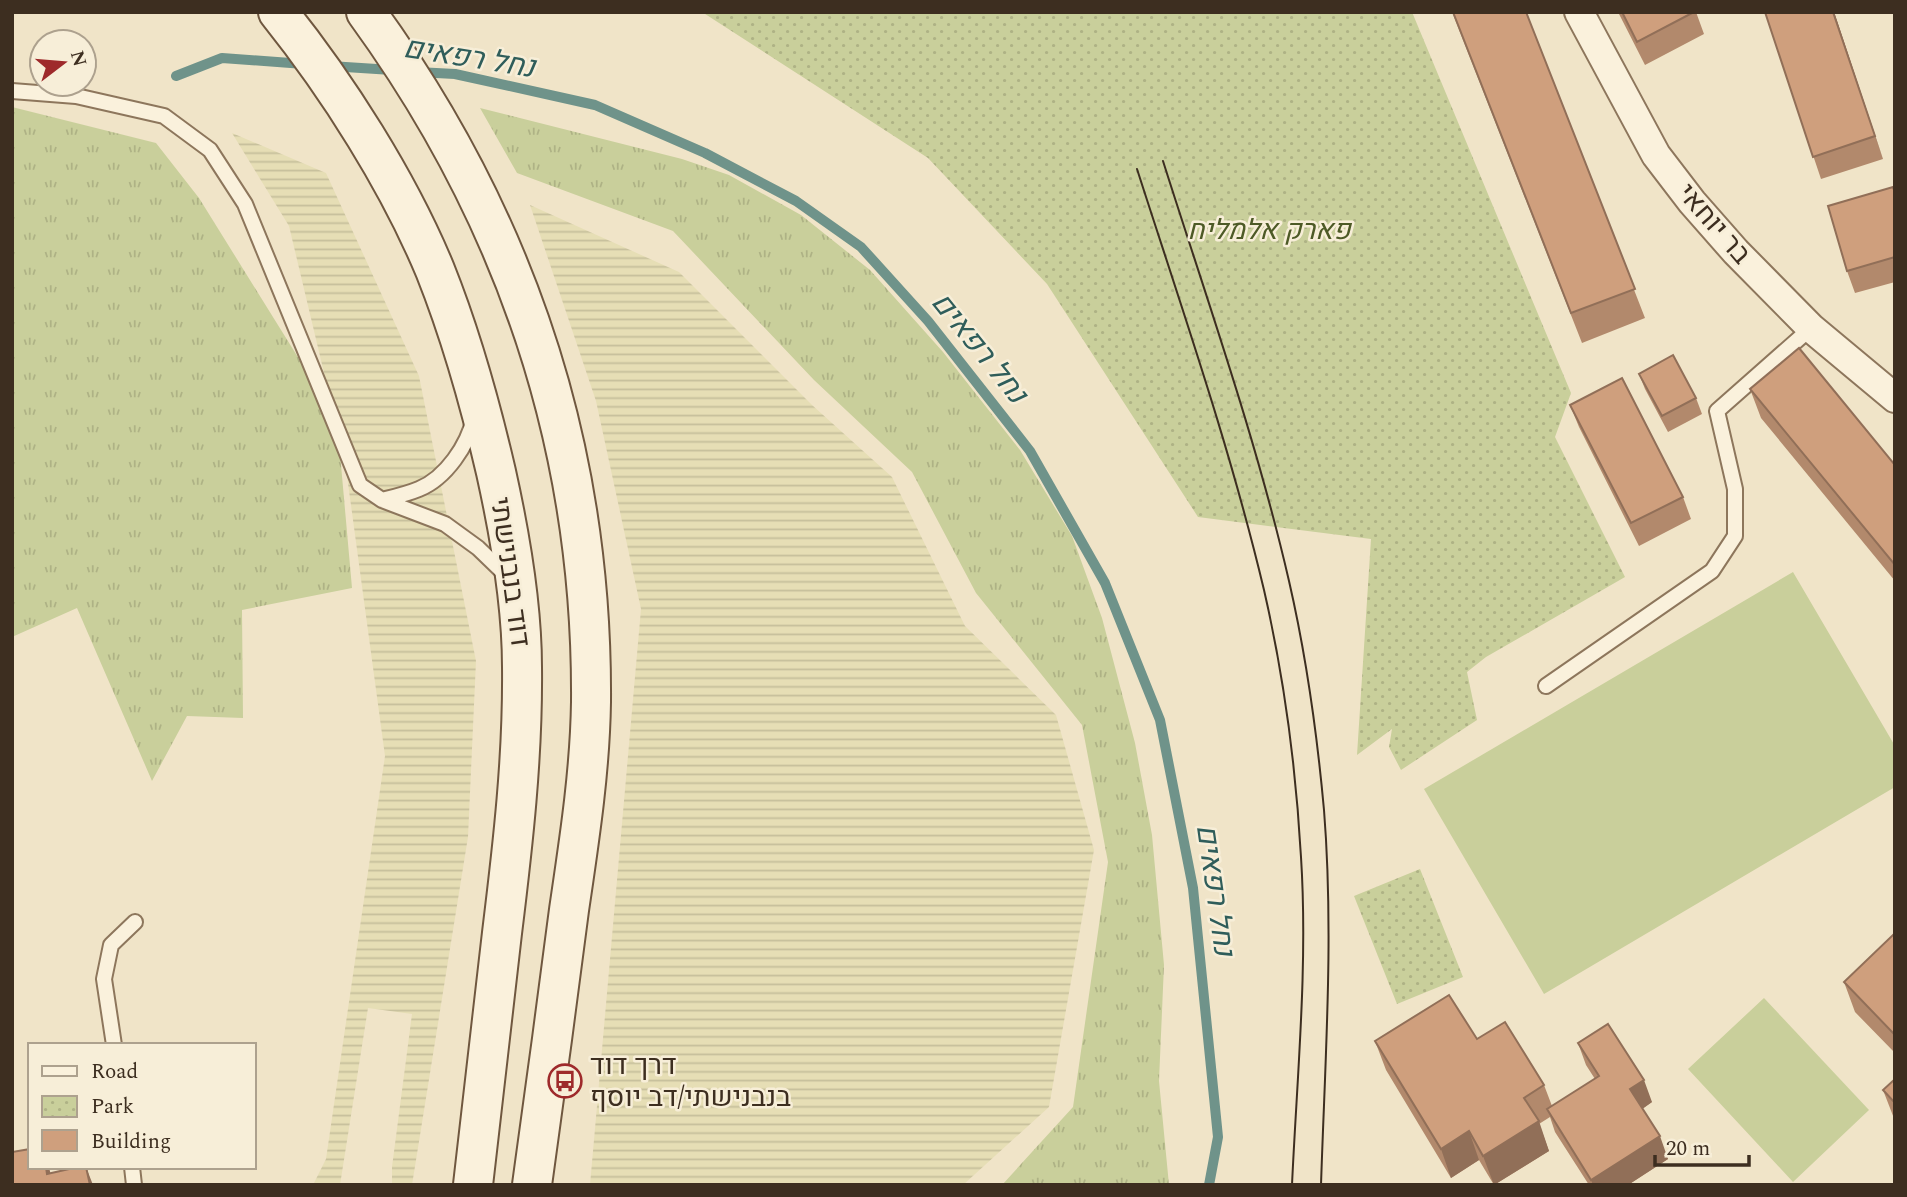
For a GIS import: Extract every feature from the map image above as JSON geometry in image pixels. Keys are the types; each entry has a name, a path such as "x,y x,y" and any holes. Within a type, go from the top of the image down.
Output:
{"main road":[{"name":"דוד בנבנישתי","path":"278,12 317,62 353,117 406,209 435,270 476,390 508,527 523,664 522,738 517,805 473,1185"},
{"path":"366,12 436,120 504,252 526,306 550,379 568,454 580,522 589,613 591,705 582,819 532,1185"}],"street":[{"name":"בר יוחאי","path":"1579,12 1656,155 1692,202 1736,252 1811,328 1895,398"}],"lane":[{"path":"12,91 76,96 164,116 209,150 245,204 360,485 382,500 445,524 478,548 516,584"},
{"path":"1546,686 1712,571 1735,536 1735,489 1717,411 1811,328"},
{"path":"382,500 420,489 441,474 461,449 474,421 476,390"},
{"path":"114,1043 104,979 111,945 135,922"}],"shaded area":[{"path":"232,133 326,173 419,376 476,661 468,837 412,1185 392,1185 392,1167 412,1014 368,1008 340,1185 313,1185 326,1159 385,756 345,461 289,226"},
{"path":"530,205 679,272 812,405 892,477 965,626 1056,715 1094,850 1049,1107 963,1185 590,1185 641,609 596,401"}],"green space":[{"name":"פארק אלמליח","path":"702,12 1412,12 1571,393 1555,437 1625,577 1486,657 1467,672 1477,720 1401,770 1389,747 1392,729 1357,755 1371,539 1198,517 1047,284 928,158"},
{"path":"12,107 156,143 199,198 337,420 352,588 242,610 243,718 187,716 152,781 77,608 12,637"},
{"path":"480,108 682,159 729,175 801,215 870,270 943,352 1020,450 1072,536 1102,618 1135,743 1152,835 1164,965 1159,1081 1169,1185 1002,1185 1073,1107 1108,862 1082,725 976,593 912,472 814,380 673,231 517,173"},
{"path":"1793,572 1895,746 1895,787 1544,994 1424,789"},
{"path":"1420,869 1463,977 1397,1004 1354,896"},
{"path":"1764,998 1869,1110 1793,1182 1688,1069"}],"building":[{"path":"1453,12 1526,12 1635,289 1571,313"},
{"path":"1622,12 1694,12 1637,42"},
{"path":"1765,12 1833,12 1875,136 1813,157"},
{"path":"1893,187 1895,257 1847,271 1828,206"},
{"path":"1799,348 1895,465 1895,565 1750,389"},
{"path":"1673,355 1696,398 1662,416 1639,374"},
{"path":"1622,378 1683,497 1631,523 1570,405"},
{"path":"1895,933 1895,1035 1844,982"},
{"path":"1449,995 1477,1039 1505,1022 1544,1085 1524,1098 1539,1121 1483,1156 1469,1131 1441,1149 1375,1041"},
{"path":"1608,1024 1644,1080 1630,1089 1660,1136 1591,1180 1547,1109 1599,1076 1578,1043"},
{"path":"1895,1079 1895,1103 1883,1090"},
{"path":"28,1149 28,1169 46,1169 47,1174 69,1169 86,1169 90,1185 12,1185 12,1152"}],"waterway":[{"name":"נחל רפאים","path":"176,76 222,58 304,64"},
{"name":"נחל רפאים","path":"330,66 392,70"},
{"name":"נחל רפאים","path":"417,72 455,74 595,105 705,153 796,201 861,247 928,321 1030,451 1105,583 1160,720 1193,888 1218,1137 1209,1185"}],"tram line":[{"path":"1163,161 1262,475 1289,581 1310,694 1327,857 1328,998 1321,1185"},
{"path":"1137,169 1205,378 1251,537 1283,689 1296,790 1303,898 1301,1021 1292,1185"}],"place":[{"name":"דרך דוד בנבנישתי/דב יוסף","path":"565,1081"}]}
